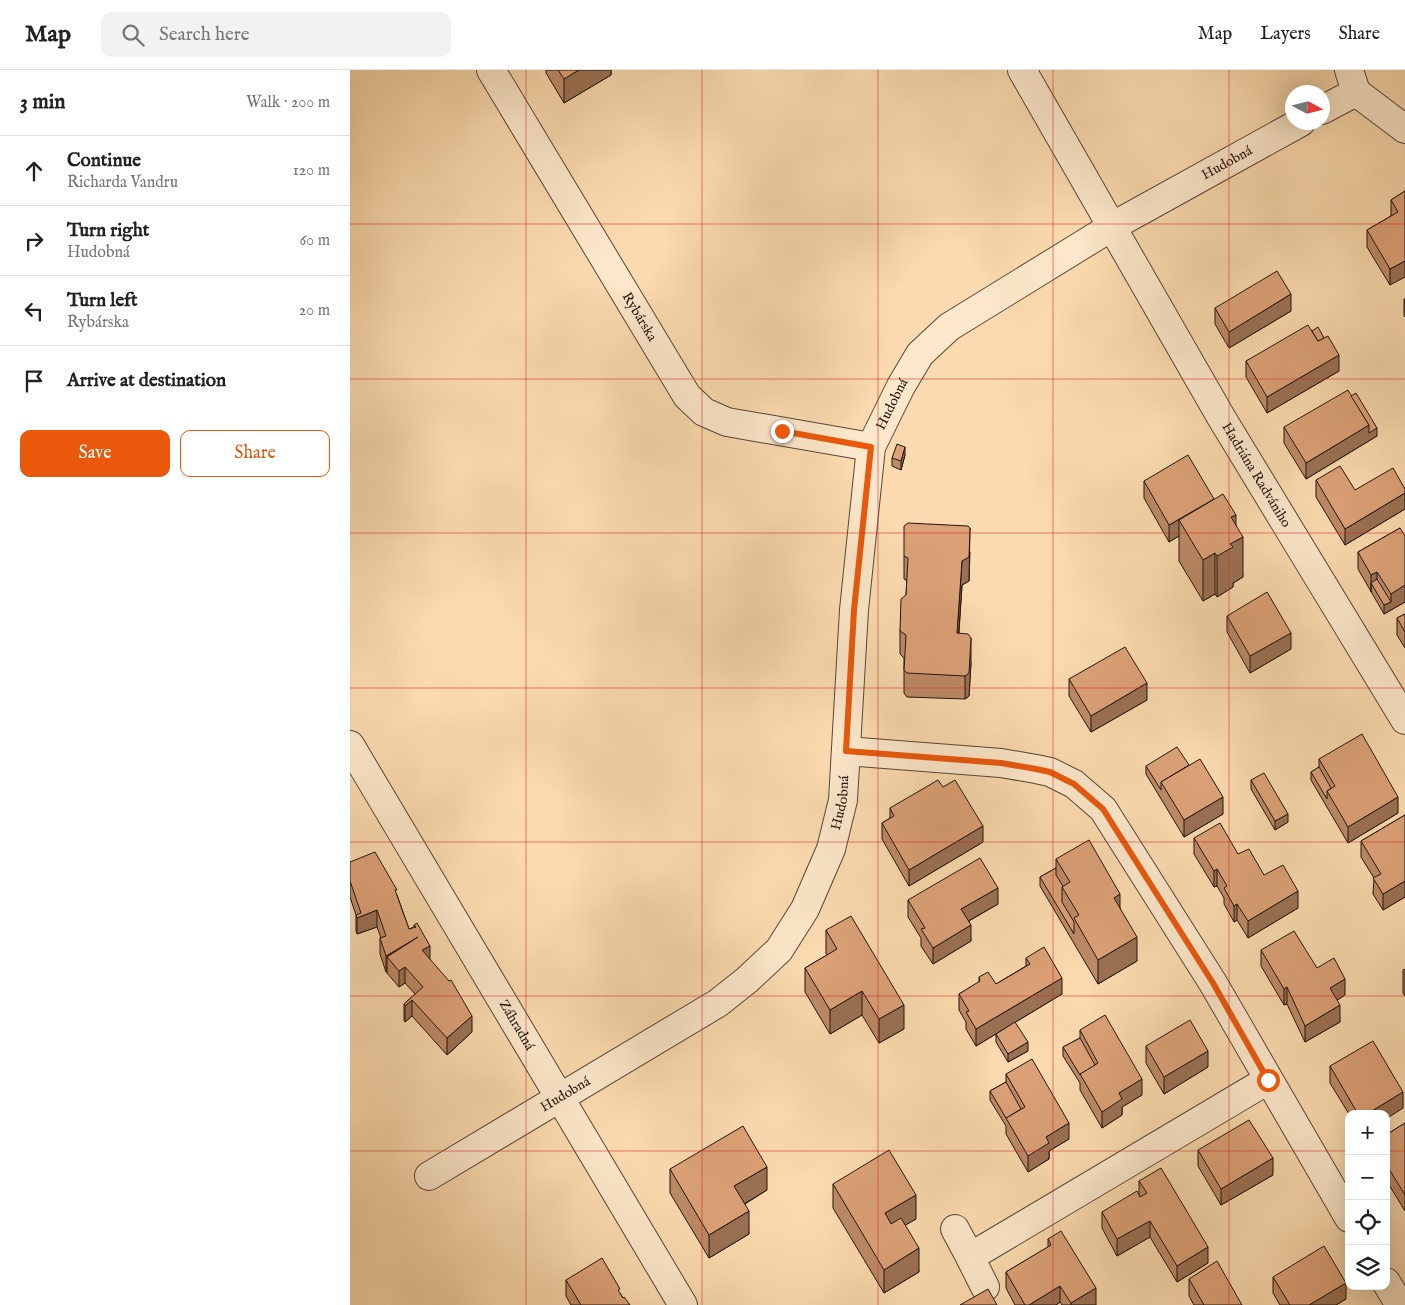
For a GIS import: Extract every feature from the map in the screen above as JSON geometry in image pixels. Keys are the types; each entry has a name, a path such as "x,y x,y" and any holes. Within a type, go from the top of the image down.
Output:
{"street":[{"name":"Rybárska","path":"491,70 687,396 704,412 727,422 871,447"},
{"name":"Hadriána Radvániho","path":"1022,70 1221,417 1405,720"},
{"path":"1330,103 1353,81 1405,129"},
{"name":"Hudobná","path":"429,1176 718,1002 747,980 779,950 805,909 832,848 843,800 854,610 871,447 901,386 920,354 949,327 1113,226 1287,130"},
{"name":"Záhradná","path":"350,745 558,1098 683,1305"},
{"path":"846,751 1020,766 1050,772 1085,791 1103,809 1208,974 1345,1211"},
{"path":"970,1257 1268,1080"},
{"path":"955,1229 985,1287"},
{"path":"1390,1289 1400,1305"}],"building":[{"path":"558,70 579,70 564,79"},
{"path":"1405,191 1405,261 1390,269 1367,230 1398,212 1391,200"},
{"path":"1277,271 1291,294 1229,332 1215,308"},
{"path":"1308,325 1318,341 1328,336 1339,355 1267,397 1246,361"},
{"path":"1318,327 1324,338 1318,341 1312,331"},
{"path":"1348,390 1369,425 1306,463 1284,427"},
{"path":"1356,393 1377,428 1369,433 1369,425 1351,396"},
{"path":"897,444 905,447 901,461 892,458"},
{"path":"1188,455 1214,499 1169,525 1144,481"},
{"path":"1340,466 1355,490 1393,468 1405,489 1405,493 1345,529 1316,480"},
{"path":"1223,494 1236,515 1231,517 1243,537 1230,544 1233,547 1217,556 1215,553 1203,560 1179,520"},
{"path":"908,523 968,526 970,528 969,557 962,561 957,633 968,634 971,638 969,673 965,676 907,673 904,670 906,635 900,631 901,599 906,595 908,558 904,556 904,526"},
{"path":"1400,528 1405,536 1405,585 1391,594 1377,572 1371,575 1358,552"},
{"path":"1377,579 1391,602 1384,605 1371,583"},
{"path":"1267,592 1291,633 1250,656 1227,616"},
{"path":"1405,614 1405,632 1397,618"},
{"path":"1125,647 1147,683 1091,716 1069,679"},
{"path":"1362,734 1398,797 1348,827 1327,791 1335,786 1319,759"},
{"path":"1177,747 1189,765 1161,782 1161,790 1146,766"},
{"path":"1200,759 1223,797 1184,820 1161,782"},
{"path":"1319,767 1331,788 1327,791 1327,799 1311,772"},
{"path":"1264,773 1288,814 1275,821 1251,780"},
{"path":"938,780 943,787 955,780 983,826 909,870 882,823 894,816 890,808"},
{"path":"1405,815 1405,881 1383,894 1373,878 1381,874 1361,841"},
{"path":"1220,823 1238,854 1249,849 1264,875 1283,865 1298,891 1248,921 1237,904 1234,906 1224,888 1227,886 1217,869 1214,871 1194,838"},
{"path":"1089,840 1120,894 1114,898 1137,937 1098,960 1074,918 1079,915 1062,887 1070,882 1056,859"},
{"path":"375,852 397,890 395,890 409,929 416,927 414,925 417,923 430,946 422,950 449,981 451,980 472,1016 447,1038 412,1000 405,1006 404,1004 423,987 405,967 399,971 387,957 418,937 386,956 380,938 386,936 377,910 357,918 356,915 361,913 350,881 350,862"},
{"path":"980,858 998,888 961,909 971,925 933,948 921,929 925,928 908,900"},
{"path":"1056,868 1056,875 1063,886 1062,902 1074,922 1074,934 1040,877"},
{"path":"851,916 904,1005 879,1019 862,991 830,1010 805,968 837,949 826,930"},
{"path":"1294,931 1317,968 1334,958 1345,979 1330,988 1340,1005 1305,1026 1287,987 1284,989 1261,950"},
{"path":"1044,947 1062,978 976,1029 966,1012 969,1011 959,994 980,981 979,977 988,972 996,984 1030,964 1026,958"},
{"path":"1105,1015 1142,1079 1119,1093 1122,1099 1102,1112 1080,1074 1098,1063 1080,1030"},
{"path":"1190,1020 1208,1051 1164,1077 1146,1046"},
{"path":"1015,1022 1028,1042 1008,1054 996,1034"},
{"path":"1080,1038 1095,1065 1080,1075 1063,1047"},
{"path":"1373,1041 1403,1092 1374,1110 1356,1110 1330,1066"},
{"path":"1032,1059 1069,1123 1046,1137 1049,1143 1028,1156 1006,1118 1025,1107 1006,1074"},
{"path":"1006,1082 1021,1109 1006,1118 990,1091"},
{"path":"1249,1120 1273,1158 1221,1189 1198,1150"},
{"path":"1405,1123 1405,1195 1390,1171 1390,1132"},
{"path":"743,1126 767,1167 734,1186 749,1211 709,1235 670,1169"},
{"path":"889,1150 916,1195 885,1213 891,1224 901,1218 919,1248 884,1270 833,1184"},
{"path":"1161,1168 1208,1247 1177,1266 1150,1221 1117,1239 1102,1212 1137,1191 1140,1197 1147,1193 1139,1181"},
{"path":"1061,1231 1096,1288 1071,1303 1060,1286 1029,1305 1025,1305 1006,1272 1051,1245 1048,1239"},
{"path":"1324,1246 1345,1284 1309,1305 1290,1305 1273,1277"},
{"path":"602,1258 620,1289 618,1290 630,1305 581,1305 566,1280"},
{"path":"1217,1261 1242,1305 1204,1305 1189,1279"},
{"path":"988,1289 997,1305 960,1305"}],"route":[{"path":"782,431 871,447 854,610 846,751 1020,766 1050,772 1063,777 1085,791 1103,809 1213,983 1268,1080"}]}
